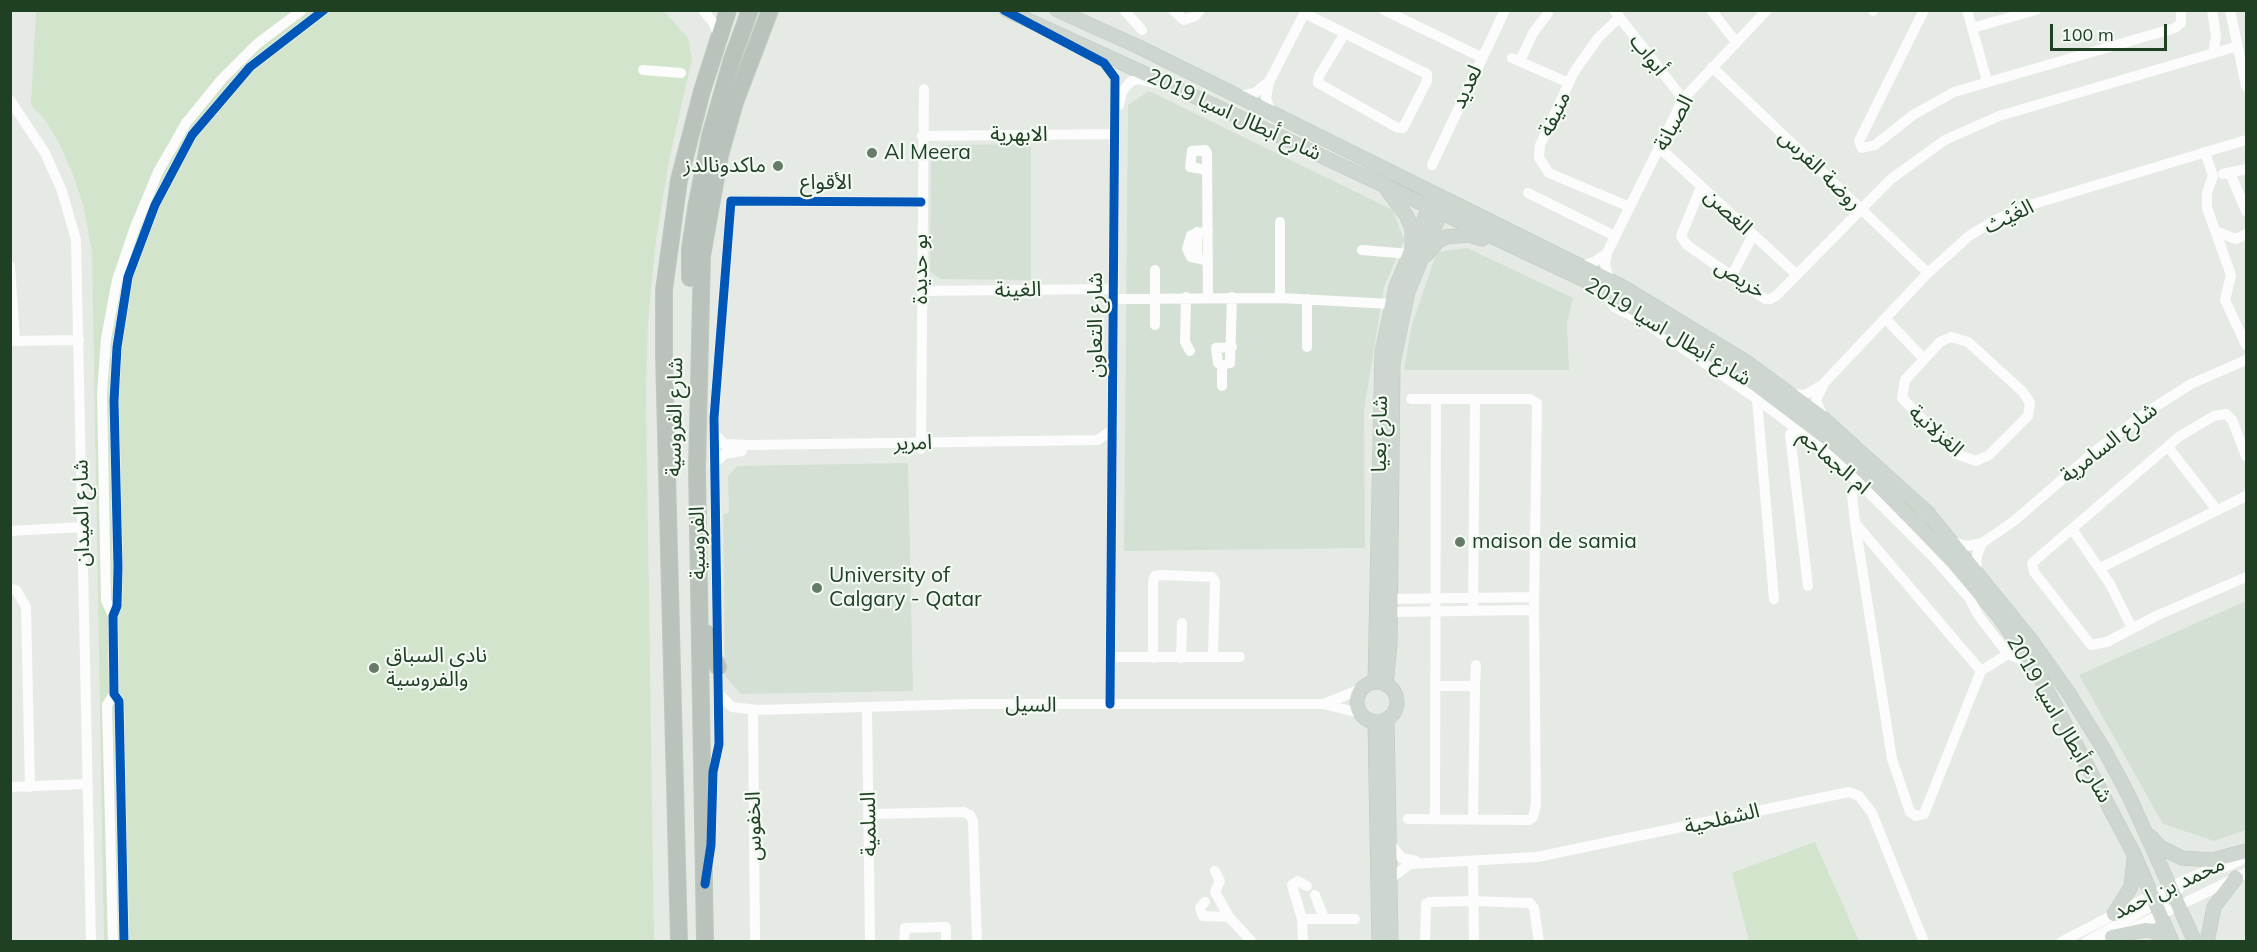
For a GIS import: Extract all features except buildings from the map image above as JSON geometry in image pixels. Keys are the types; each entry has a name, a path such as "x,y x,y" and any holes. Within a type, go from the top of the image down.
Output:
{"highway":[{"name":"شارع الفروسية","path":"679,942 664,290 679,180 718,38 728,10"},
{"path":"699,347 690,305 690,249 696,208 710,136 732,59 750,10"},
{"name":"شارع الفروسية","path":"705,942 696,469 702,256 720,155 735,102 770,10"},
{"path":"709,213 722,184 755,72 781,10"},
{"path":"696,469 705,522 709,646 718,667"}],"main road":[{"name":"شارع أبطال اسيا 2019","path":"1005,10 1376,181 1438,203"},
{"name":"شارع أبطال اسيا 2019","path":"1057,10 1097,27 1237,96 1438,203 1583,273 1609,280 1690,326 1824,419 1885,471 1953,542 2068,692 2106,753 2143,828 2165,899 2170,942"},
{"path":"1376,181 1396,200 1406,215 1412,228 1410,250"},
{"name":"شارع بعيا","path":"1380,683 1381,364 1391,304 1410,250 1438,203"},
{"name":"شارع بعيا","path":"1380,683 1390,605 1393,363 1403,309 1438,203"},
{"path":"1417,266 1438,241 1452,236 1468,235 1563,276 1583,273"},
{"name":"شارع أبطال اسيا 2019","path":"1583,273 1607,295 1693,342 1746,377 1832,442 1872,478 1955,564 2000,618 2030,663 2096,780 2134,854 2195,942"},
{"path":"1380,683 1396,699 1395,710 1381,720 1360,712 1357,701 1361,689 1380,683"},
{"path":"1381,720 1391,845 1391,942"},
{"path":"1379,942 1381,720"},
{"path":"2096,780 2122,812 2189,942"},
{"path":"2143,828 2160,847 2182,858 2212,860 2247,854"},
{"path":"2114,914 2127,897 2133,880 2134,854"},
{"path":"2207,942 2212,910 2241,876"},
{"path":"2108,939 2145,930 2170,942"}],"street":[{"path":"113,616 106,600 102,394 106,339 117,280 132,252 158,171 186,123 257,44 302,10"},
{"path":"144,219 192,135 246,72 324,10"},
{"path":"703,10 714,24 718,38"},
{"name":"شارع التعاون","path":"1005,10 1108,66 1115,78 1116,123"},
{"path":"1075,10 1097,27"},
{"path":"1124,10 1142,30"},
{"path":"1173,10 1184,20 1195,16 1200,10"},
{"path":"1384,10 1481,57"},
{"name":"لعديد","path":"1432,165 1505,10"},
{"path":"1711,10 1736,42"},
{"name":"الصبانة","path":"1606,253 1683,99 1767,10"},
{"path":"1924,10 1859,141 1862,148 1875,146 1927,106 1954,92 2175,28 2181,23 2181,10"},
{"path":"1967,10 1987,81"},
{"path":"1972,28 2036,10"},
{"path":"2212,10 2216,36 2213,53"},
{"path":"2230,10 2247,86"},
{"path":"1270,114 1266,96 1269,82 1305,12 1427,74 1427,81 1403,128 1396,127 1318,83 1344,33"},
{"path":"1548,13 1516,60 1569,83"},
{"name":"منيفة","path":"1616,14 1569,83 1540,145 1541,163 1549,173 1630,207"},
{"name":"أبواب","path":"1616,14 1683,99"},
{"name":"خريص","path":"1701,187 1681,236 1687,245 1765,299 1770,299 1797,275 1892,179 1916,159 1945,140 1999,116 2238,46"},
{"path":"238,63 246,72"},
{"name":"روضة الفرس","path":"1712,67 1928,273"},
{"path":"643,70 681,73"},
{"name":"شارع التعاون","path":"1110,704 1116,123 1122,92 1130,82 1137,79 1149,81 1209,103"},
{"path":"1237,96 1255,93 1269,82"},
{"name":"بو حديدة","path":"921,446 921,202 924,89"},
{"name":"شارع الميدان","path":"10,100 45,153 74,227 77,256 91,942"},
{"name":"الابهرية","path":"922,136 1115,134"},
{"name":"الغَيْث","path":"1791,394 1805,395 1824,383 1928,273 1969,236 1995,220 2026,206 2247,140"},
{"name":"الغصن","path":"1660,148 1797,275"},
{"path":"2205,152 2213,176 2207,200 2231,275 2231,282 2224,294 2225,300 2247,345"},
{"path":"2213,176 2247,169"},
{"path":"1207,170 1203,260 1208,297"},
{"path":"2230,173 2247,211"},
{"path":"1528,193 1615,236"},
{"name":"الأقواع","path":"731,201 921,202"},
{"name":"الفروسية","path":"705,884 711,846 713,772 718,754 719,726 714,433 731,201"},
{"path":"1280,222 1280,298"},
{"path":"1203,232 1189,237 1187,249 1191,257 1203,260"},
{"path":"2217,232 2236,239 2247,234"},
{"path":"1732,275 1753,235"},
{"path":"1362,250 1410,250"},
{"path":"113,942 107,705 114,694 113,616 117,606 118,546 114,401 117,347 132,252"},
{"path":"1583,273 1606,253"},
{"path":"1606,253 1605,264 1609,280"},
{"path":"10,266 13,341 79,339"},
{"path":"1155,270 1155,325"},
{"name":"الغينة","path":"921,291 1114,294 1155,298 1280,298 1391,304"},
{"name":"ام الجماجم","path":"1607,295 1614,307 1643,321 1757,399 1831,455 1934,558 1970,599 1978,615 2008,654"},
{"path":"1186,297 1185,342 1190,351"},
{"path":"1232,297 1232,347 1230,364 1218,363 1216,348 1232,347"},
{"path":"1307,299 1307,347"},
{"path":"1885,318 1924,359"},
{"name":"الغزلانية","path":"1946,338 1963,339 2027,396 2030,403 2028,416 1989,455 1976,461 1962,458 1902,398 1905,380 1924,359 1946,338"},
{"name":"شارع السامرية","path":"1982,543 2014,521 2094,452 2146,412 2191,384 2247,360"},
{"path":"1222,365 1222,387"},
{"path":"1824,383 1816,400 1824,419"},
{"path":"1408,819 1528,820 1536,811 1533,610 1537,403 1530,399 1436,401 1411,399"},
{"path":"1757,399 1774,599"},
{"path":"1435,819 1436,401"},
{"path":"1473,610 1475,401"},
{"path":"2247,456 2232,420 2226,414 2199,424 2168,447 2032,563 2034,572 2091,645 2107,642 2132,628 2247,577"},
{"path":"1795,428 1790,435 1808,586"},
{"name":"امرير","path":"714,464 721,456 734,452 1098,440 1108,435 1113,429"},
{"name":"امرير","path":"714,433 728,445 1099,446 1113,453"},
{"path":"2168,447 2217,510"},
{"path":"1852,495 1892,759 1910,812 1916,816 1924,814 1982,671 2008,654 2030,663"},
{"path":"2100,568 2247,496"},
{"path":"1855,523 1982,671"},
{"path":"10,531 83,527"},
{"path":"2072,529 2100,568 2132,628"},
{"path":"1953,542 1967,546 1982,543"},
{"path":"1976,570 1977,555 1982,543"},
{"path":"105,546 118,546"},
{"path":"1153,658 1153,581 1155,576 1161,574 1212,577 1215,582 1214,657"},
{"path":"10,589 16,590 26,607 30,787"},
{"path":"1390,605 1415,598 1534,597"},
{"path":"1415,598 1415,611"},
{"path":"1390,605 1415,611 1533,610"},
{"path":"1181,658 1182,623"},
{"path":"1110,657 1240,657"},
{"path":"1473,819 1476,665"},
{"path":"1435,686 1475,686"},
{"name":"السيل","path":"1323,704 1361,689"},
{"path":"114,694 119,701 124,942"},
{"path":"719,694 726,704 738,709 719,726"},
{"name":"السيل","path":"738,709 1110,704 1323,704 1360,712"},
{"name":"السلمية","path":"867,707 870,942"},
{"name":"الخفوس","path":"753,710 755,942"},
{"path":"10,787 88,784"},
{"name":"الشفلحية","path":"1391,845 1402,858 1425,862 1473,862 1537,857 1849,792 1859,796 1872,813 1924,942"},
{"path":"869,814 964,812 970,815 973,821 977,942"},
{"path":"2086,942 2247,854"},
{"name":"الشفلحية","path":"1391,878 1402,867 1425,862"},
{"path":"1473,862 1474,942"},
{"path":"1215,871 1220,881 1200,908 1203,916 1229,917"},
{"name":"محمد بن احمد","path":"2061,942 2114,914 2241,876"},
{"path":"1303,942 1302,919 1292,885 1298,881 1307,886"},
{"path":"1315,895 1324,918"},
{"path":"1210,897 1252,942"},
{"name":"محمد بن احمد","path":"2108,939 2165,899"},
{"path":"1425,942 1426,904 1429,902 1473,901 1530,903 1534,908 1539,942"},
{"path":"1302,919 1355,919"},
{"path":"904,942 905,928 951,927 946,942"}],"shaded area":[{"path":"1149,91 1393,210 1404,240 1384,287 1364,411 1365,548 1124,551 1128,105"},
{"path":"1031,144 1031,280 940,279 930,271 931,155 943,145"},
{"path":"1467,248 1573,298 1567,323 1569,370 1404,370 1412,324 1437,252"},
{"name":"University of Calgary - Qatar","path":"908,463 913,691 741,694 725,676 723,514 729,513 728,476 737,466"},
{"path":"2246,601 2246,830 2214,841 2163,824 2079,675"}],"green space":[{"name":"نادي السباق والفروسية","path":"663,10 688,38 692,59 669,160 655,247 648,322 646,394 654,941 104,941 92,252 83,204 73,175 46,121 31,105 36,11"},
{"path":"1815,842 1859,941 1749,941 1732,873"}],"cycle path":[{"path":"124,942 119,701 114,694 113,616 117,606 118,567 114,401 117,347 128,277 155,205 192,135 250,67 324,10"},
{"path":"1004,10 1104,63 1115,78 1110,704"},
{"path":"705,884 711,845 713,772 719,744 714,418 731,201 921,202"}],"place":[{"name":"Al Meera","path":"872,153"},
{"name":"ماكدونالدز","path":"778,166"},
{"name":"maison de samia","path":"1460,542"},
{"name":"University of Calgary - Qatar","path":"817,588"},
{"name":"نادي السباق والفروسية","path":"374,668"}]}
